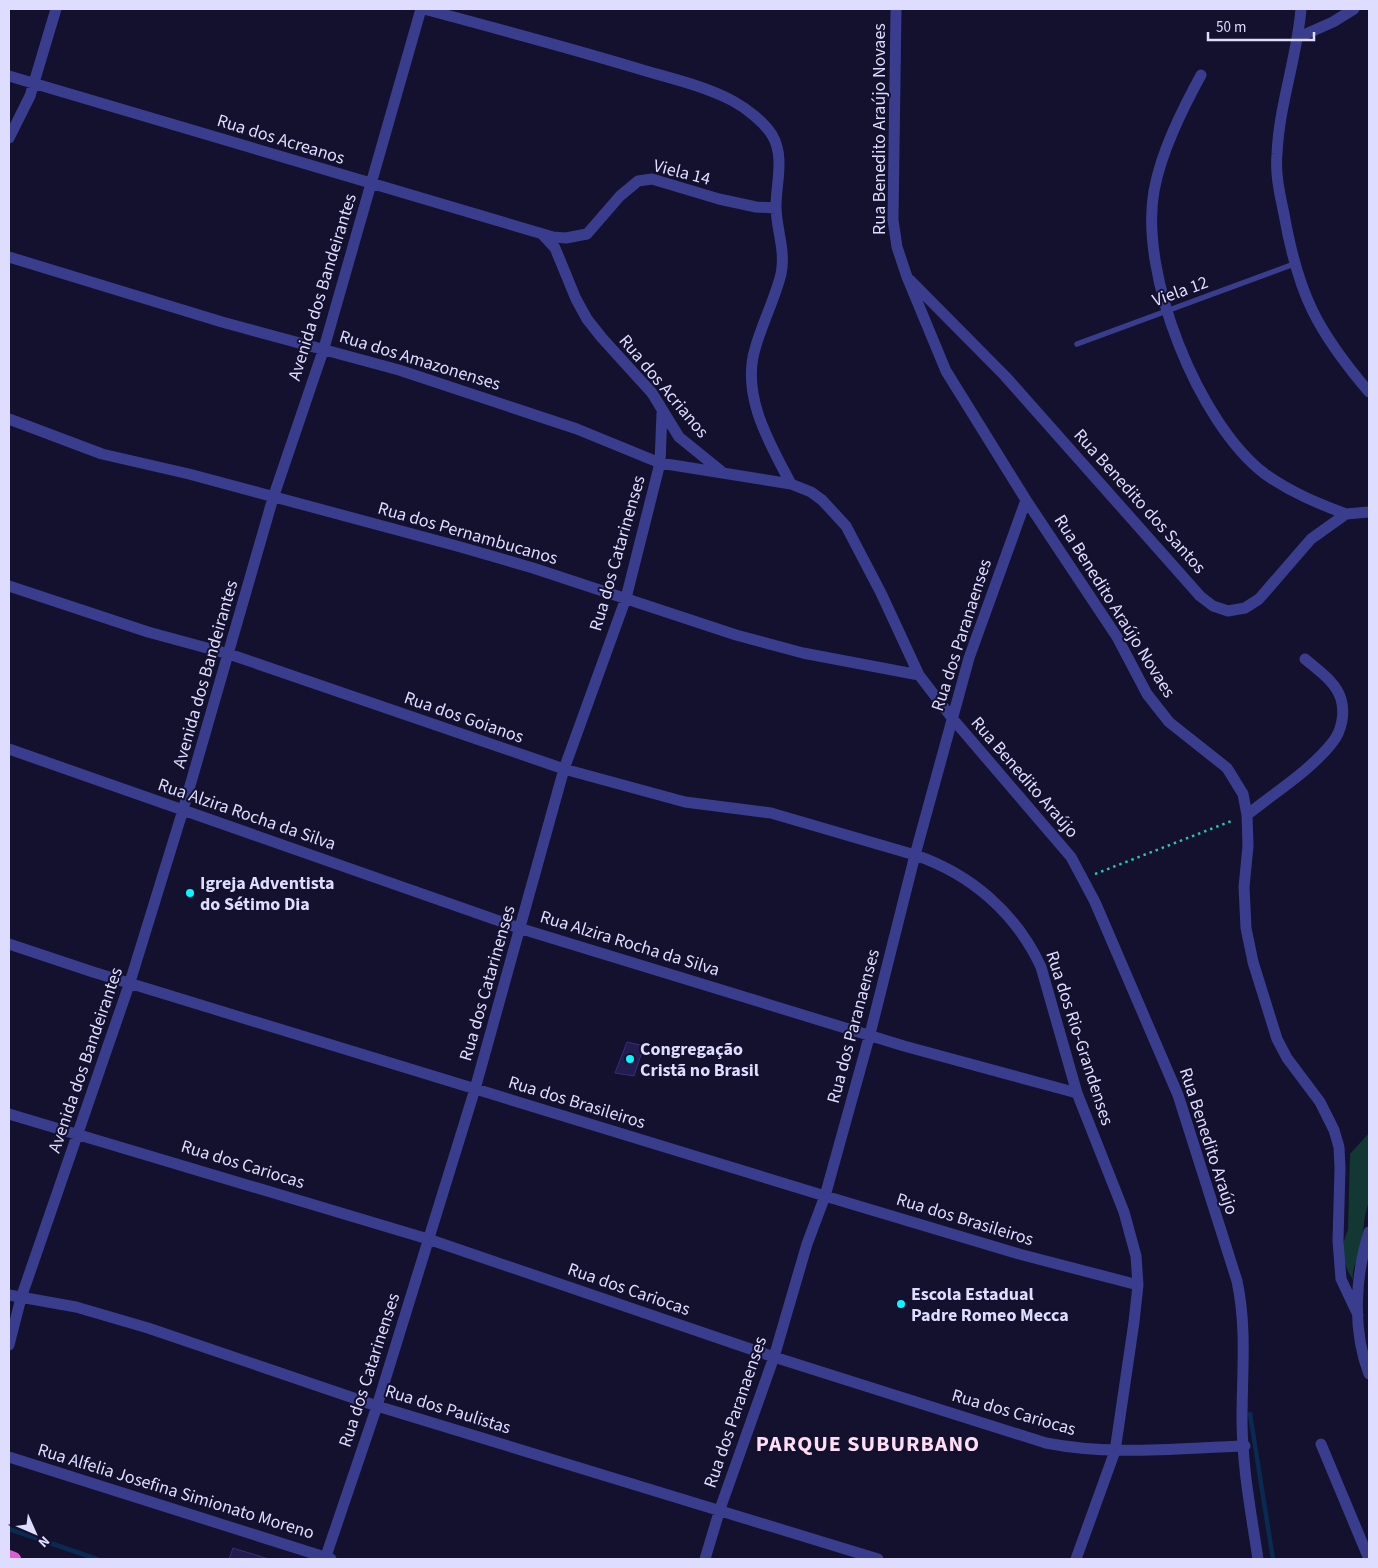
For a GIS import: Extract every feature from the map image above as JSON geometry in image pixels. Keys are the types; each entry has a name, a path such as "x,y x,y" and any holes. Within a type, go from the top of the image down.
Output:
{"highway":[{"path":"9,1558 14,1559"}],"street":[{"path":"9,138 34,84 56,9"},
{"path":"423,9 572,49 708,90 733,101 746,110 772,135 777,148 779,164 776,208 782,250 781,273 754,351 751,373 752,392 759,415 791,484"},
{"name":"Avenida dos Bandeirantes","path":"9,1345 21,1298 130,982 183,810 273,498 324,348 423,9"},
{"name":"Rua Benedito Araújo Novaes","path":"896,9 893,220 898,247 907,277 946,371 1026,500 1117,637 1147,694 1169,722 1216,758 1232,774 1243,794 1247,815 1248,846 1244,887 1246,928 1252,962 1277,1039 1287,1058 1320,1102 1334,1130 1339,1147 1338,1241 1341,1279 1358,1315 1359,1341 1369,1374"},
{"path":"1301,9 1299,37 1281,116 1276,156 1279,187 1294,264 1308,304 1324,334 1341,359 1369,392"},
{"path":"1299,37 1333,22 1354,9"},
{"path":"1201,75 1180,116 1154,191 1153,249 1156,269 1168,311 1201,392 1224,430 1243,453 1264,473 1298,496 1346,514 1369,512"},
{"name":"Rua dos Acreanos","path":"9,76 543,235"},
{"name":"Viela 14","path":"543,235 566,238 587,234 620,196 638,181 652,179 719,199 756,207 776,208"},
{"name":"Rua dos Acrianos","path":"543,235 555,248 587,319 652,393 662,413 690,448 724,473"},
{"name":"Rua dos Amazonenses","path":"9,257 222,322 324,348 399,370 568,426 660,463 791,484"},
{"name":"Rua Benedito dos Santos","path":"907,277 1006,376 1200,596 1213,606 1228,611 1246,608 1259,599 1311,540 1346,514"},
{"name":"Rua dos Catarinenses","path":"328,1559 475,1089 522,929 564,770 626,598 660,463 662,413"},
{"name":"Rua dos Pernambucanos","path":"9,419 102,454 190,474 273,498 457,546 736,634 803,653 919,675"},
{"name":"Rua Benedito Araújo","path":"791,484 811,492 822,500 846,526 881,593 919,675 952,718 1071,857 1083,879 1178,1095 1237,1281 1244,1328 1242,1420 1248,1496 1258,1559"},
{"name":"Rua dos Paranaenses","path":"705,1559 720,1509 774,1357 807,1244 825,1196 870,1034 952,718 972,649 1026,500"},
{"name":"Rua dos Goianos","path":"9,586 148,632 229,654 564,770 685,802 771,813 915,855"},
{"path":"1247,815 1316,759 1333,742 1340,728 1342,713 1340,698 1332,683 1306,659"},
{"name":"Rua Alzira Rocha da Silva","path":"9,749 522,929 870,1034 904,1046 1076,1093"},
{"name":"Rua dos Rio-Grandenses","path":"915,855 951,870 976,886 1013,922 1032,948 1053,1006 1076,1093 1124,1212 1136,1256 1138,1285 1115,1451 1076,1559"},
{"name":"Rua dos Brasileiros","path":"9,944 825,1196 1019,1254 1138,1285"},
{"name":"Rua dos Cariocas","path":"9,1114 79,1133 428,1239 774,1357 1046,1443 1073,1448 1115,1451 1245,1446"},
{"path":"1358,1315 1359,1288 1369,1232"},
{"name":"Rua dos Paulistas","path":"9,1295 76,1307 148,1328 377,1406 720,1509 878,1559"},
{"path":"1321,1444 1369,1559"},
{"name":"Rua Alfelia Josefina Simionato Moreno","path":"9,1457 328,1559"}],"lane":[{"name":"Viela 12","path":"1077,344 1294,264"}],"path":[{"path":"1083,879 1247,815"}],"green space":[{"path":"1369,1133 1369,1202 1365,1214 1361,1247 1354,1269 1353,1280 1343,1256 1345,1237 1348,1230 1350,1154"}],"building":[{"name":"Congregação Cristã no Brasil","path":"627,1042 644,1046 634,1076 615,1073"},
{"path":"233,1548 269,1559 229,1559"}],"waterway":[{"path":"1250,1414 1273,1559"},
{"path":"9,1529 97,1559"}],"place":[{"name":"Igreja Adventista do Sétimo Dia","path":"190,893"},
{"name":"Congregação Cristã no Brasil","path":"630,1059"},
{"name":"Escola Estadual Padre Romeo Mecca","path":"901,1304"}],"district":[{"name":"PARQUE SUBURBANO","path":"868,1443"}]}
